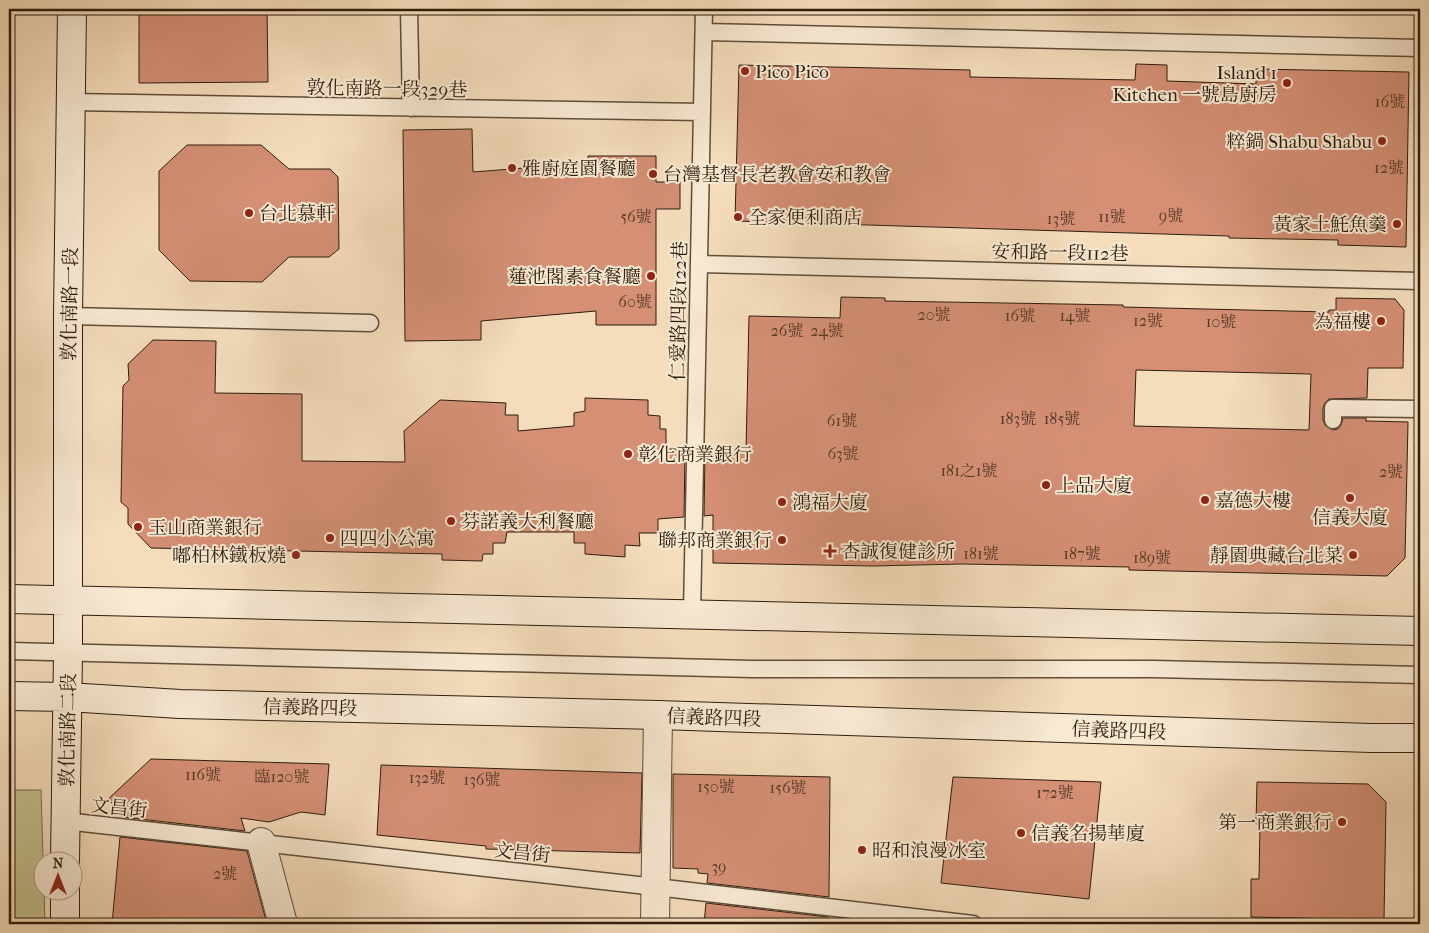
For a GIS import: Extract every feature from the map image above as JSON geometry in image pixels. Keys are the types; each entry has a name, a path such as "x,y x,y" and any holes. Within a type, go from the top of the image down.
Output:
{"main road":[{"name":"敦化南路一段","path":"68,600 68,316 72,9"},
{"path":"9,599 1420,631"},
{"name":"敦化南路二段","path":"65,850 68,600"},
{"name":"信義路四段","path":"9,696 66,697 180,704 658,715 1420,738"},
{"path":"656,924 658,715"},
{"path":"261,842 283,924"},
{"path":"65,900 65,924"}],"lane":[{"path":"410,9 411,108"},
{"name":"仁愛路四段122巷","path":"692,614 704,9"},
{"path":"704,32 1420,48"},
{"name":"敦化南路一段329巷","path":"71,102 702,112"},
{"name":"安和路一段112巷","path":"699,264 1420,281"},
{"path":"68,316 370,323"},
{"path":"1333,420 1333,408 1420,409"},
{"path":"9,651 752,668 1154,669 1420,675"},
{"name":"文昌街","path":"66,821 973,924"}],"shaded area":[{"path":"9,790 41,790 43,850 32,850 32,900 44,900 45,924 9,924"}],"building":[{"path":"139,9 267,9 268,82 139,83"},
{"path":"1136,64 1167,65 1167,81 1256,84 1256,69 1409,72 1406,247 1338,245 1338,240 735,221 739,65 970,70 970,77 1135,80"},
{"path":"472,129 473,172 588,163 588,156 656,156 656,182 680,182 680,209 656,209 656,325 596,325 596,311 481,321 481,340 405,341 403,130"},
{"name":"台北慕軒","path":"187,145 261,145 289,169 330,169 338,177 339,249 329,257 289,257 262,282 190,281 159,250 159,171"},
{"path":"841,297 885,298 885,301 1123,305 1123,307 1329,312 1329,310 1336,310 1336,298 1395,299 1404,310 1403,368 1368,368 1367,398 1329,399 1323,408 1323,420 1325,425 1333,430 1338,429 1343,418 1366,418 1366,421 1408,422 1405,558 1387,576 1129,570 1129,567 713,563 713,515 704,516 705,450 746,451 749,316 840,318","holes":["1136,370 1311,374 1309,430 1134,426"]},
{"path":"153,340 216,341 215,393 302,394 302,461 405,462 404,431 440,400 506,403 505,415 518,415 518,431 574,426 574,413 585,411 585,398 648,400 648,415 660,416 660,429 666,429 666,449 685,449 684,517 658,519 658,533 639,533 640,546 625,545 625,557 585,554 585,543 574,543 574,532 507,532 505,543 493,543 493,554 483,554 482,561 442,560 442,554 151,548 128,524 128,508 121,502 123,386 129,380 128,364"},
{"path":"151,759 329,764 325,815 301,812 269,822 241,818 245,831 122,817 124,804 105,802"},
{"path":"381,765 642,773 640,853 486,849 486,846 377,835"},
{"path":"673,774 830,777 829,897 707,883 708,874 698,873 698,869 673,868"},
{"name":"信義名揚華廈","path":"953,777 1101,782 1089,899 941,883"},
{"path":"1257,782 1368,784 1386,802 1384,920 1251,917 1251,879 1259,879 1260,824 1256,824"},
{"path":"120,837 247,851 267,924 112,924"},
{"path":"706,903 828,917 828,924 704,924"}],"place":[{"name":"Pico Pico","path":"745,71"},
{"name":"Island 1 Kitchen 一號島廚房","path":"1287,83"},
{"name":"粹鍋 Shabu Shabu","path":"1382,141"},
{"name":"雅廚庭園餐廳","path":"512,168"},
{"name":"台灣基督長老教會安和教會","path":"653,174"},
{"name":"台北慕軒","path":"249,213"},
{"name":"全家便利商店","path":"738,217"},
{"name":"黃家土魠魚羹","path":"1397,224"},
{"name":"蓮池閣素食餐廳","path":"651,276"},
{"name":"為福樓","path":"1381,321"},
{"name":"彰化商業銀行","path":"628,454"},
{"name":"上品大廈","path":"1046,485"},
{"name":"信義大廈","path":"1350,498"},
{"name":"嘉德大樓","path":"1205,500"},
{"name":"鴻福大廈","path":"782,502"},
{"name":"芬諾義大利餐廳","path":"451,521"},
{"name":"玉山商業銀行","path":"138,527"},
{"name":"四四小公寓","path":"330,538"},
{"name":"聯邦商業銀行","path":"782,540"},
{"name":"杏誠復健診所","path":"830,551"},
{"name":"嘟柏林鐵板燒","path":"296,555"},
{"name":"靜園典藏台北菜","path":"1353,555"},
{"name":"第一商業銀行","path":"1342,822"},
{"name":"信義名揚華廈","path":"1021,833"},
{"name":"昭和浪漫冰室","path":"862,850"}]}
